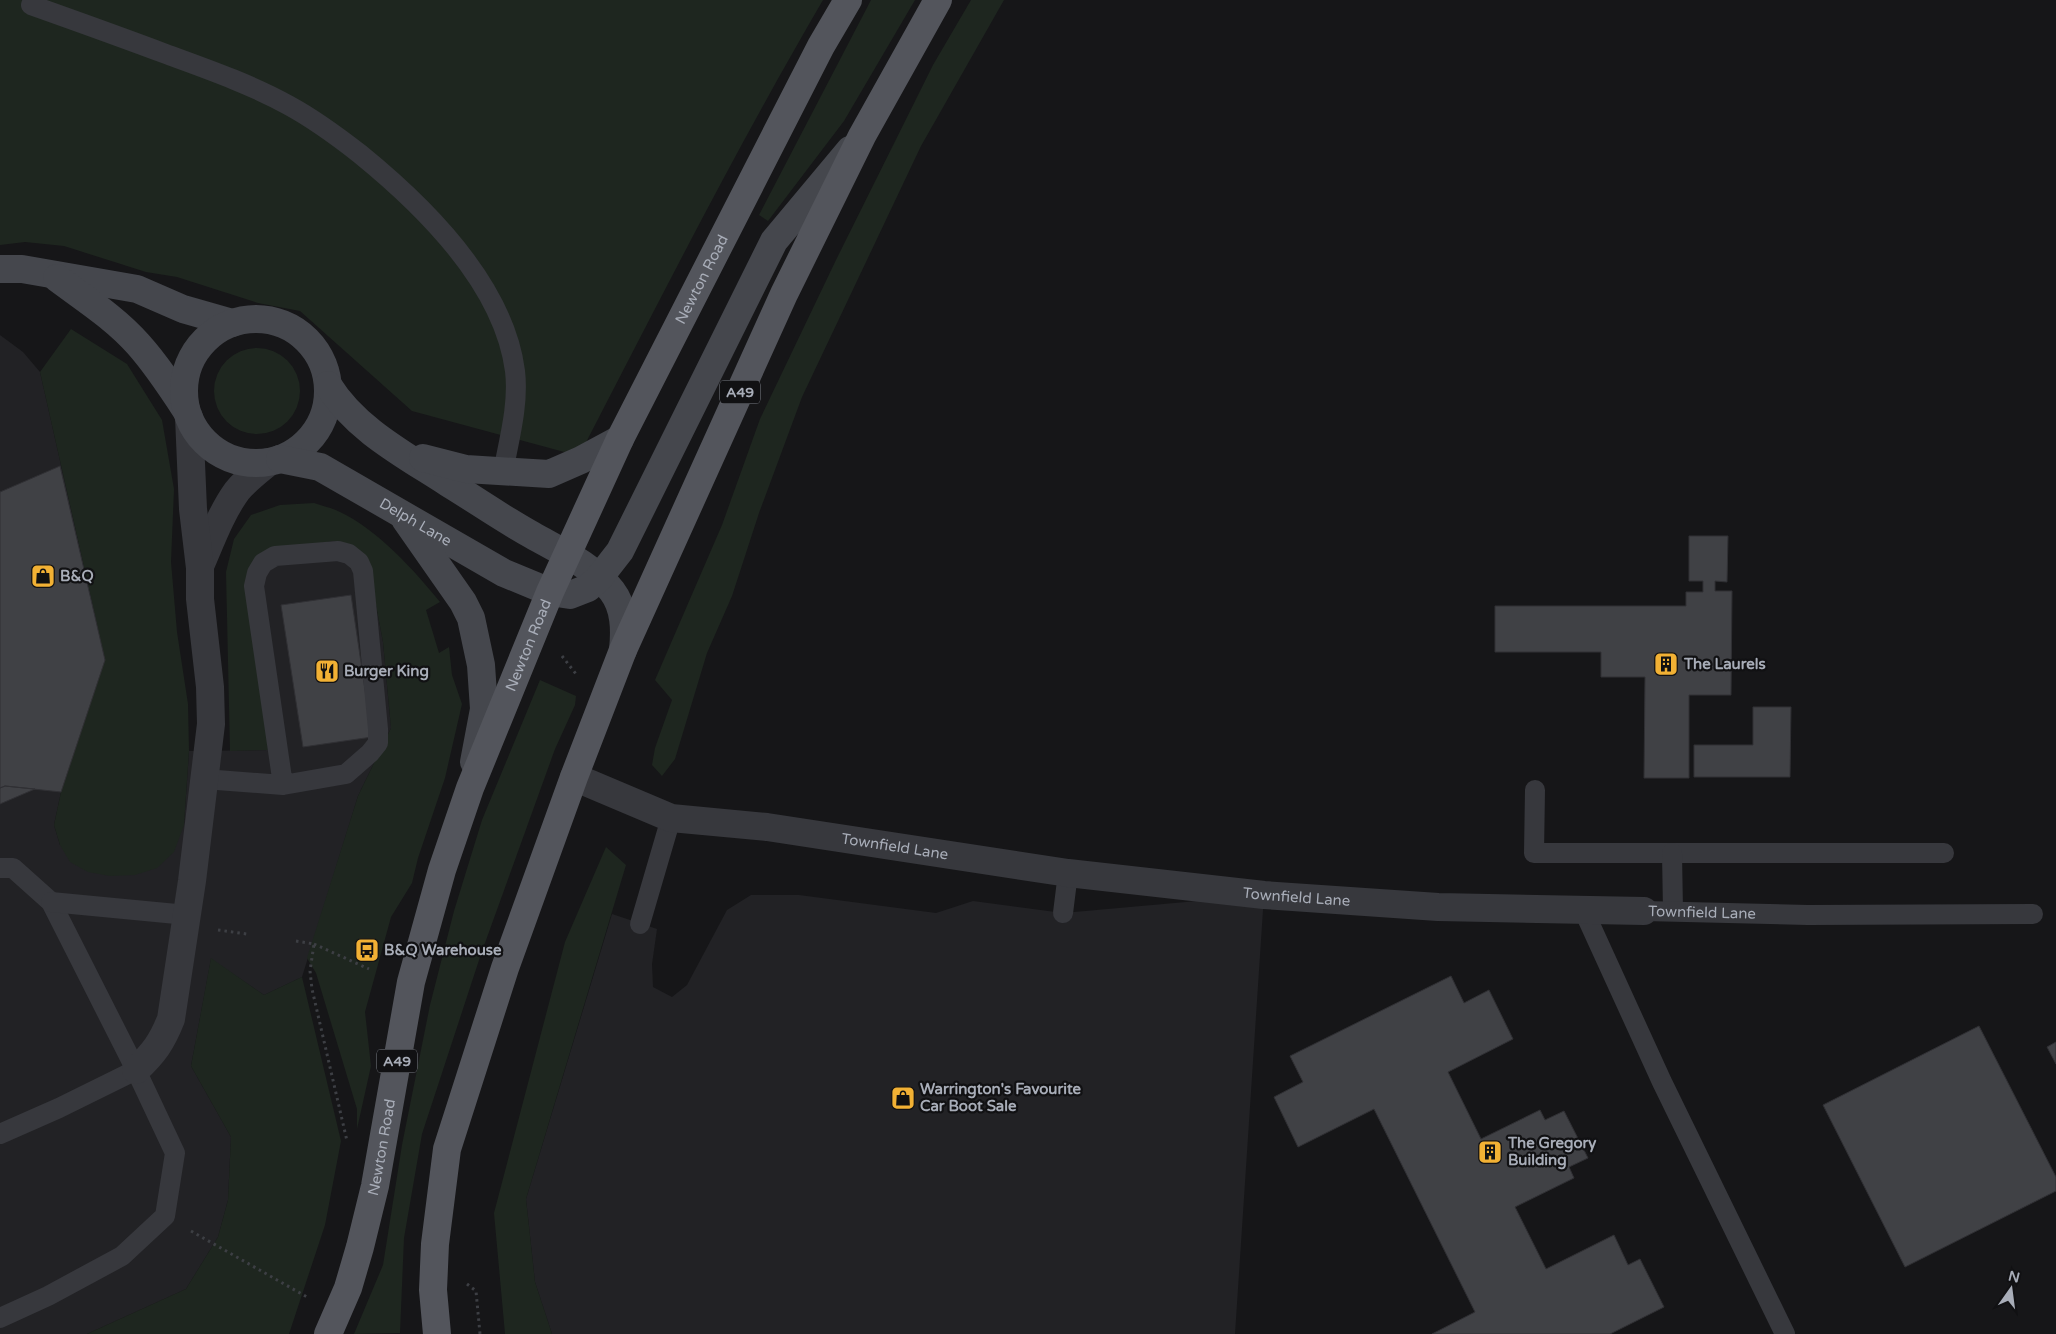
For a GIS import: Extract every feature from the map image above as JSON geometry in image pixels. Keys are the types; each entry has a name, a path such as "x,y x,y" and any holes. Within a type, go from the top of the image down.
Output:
{"main road":[{"name":"Newton Road","path":"328,1334 348,1288 360,1247 374,1186 411,982 442,870 470,788 550,592 620,439 821,46 848,0"},
{"name":"A49","path":"437,1334 433,1290 435,1244 447,1149 505,968 574,777 622,650 784,294 862,136 938,0"}],"street":[{"name":"Delph Lane","path":"275,460 320,466 504,573 550,592 570,595 588,588 599,578 620,551 774,241 862,136"},
{"path":"0,269 22,269 137,289 183,309 232,323"},
{"path":"54,275 116,323 137,343 156,366 202,438 221,454 244,462 275,460"},
{"path":"136,1070 153,1054 164,1038 171,1018 187,915 211,724 210,687 200,599 200,568 193,509 188,414 184,388 188,367 198,349 213,333 232,323 253,319 275,322 295,331 311,345 323,363 328,385 327,404 321,422 311,438 297,450 275,460 252,475 237,491 224,512 200,568"},
{"path":"328,385 344,408 402,454 508,521 585,565 613,592 622,612 625,631 622,650"},
{"path":"402,454 466,469 549,474 620,439"},
{"path":"400,512 463,602 470,618 481,665 484,709 470,788"},
{"name":"Townfield Lane","path":"574,777 671,818 767,828 1068,873 1264,895 1438,907 1644,911"}],"lane":[{"path":"31,5 205,68 288,104 324,126 418,205 448,236 473,270 501,322 511,350 516,393 503,472"},
{"path":"204,779 283,785 346,774 370,753 378,743 363,571 358,562 349,554 338,551 275,556 263,563 257,573 254,586 283,785"},
{"path":"1535,790 1534,854 1944,853"},
{"path":"640,924 671,818"},
{"path":"1672,853 1672,911"},
{"path":"0,868 13,868 51,902 176,1153 165,1216 122,1256 48,1296 0,1318"},
{"path":"1064,913 1068,873"},
{"path":"51,902 187,915"},
{"path":"1584,909 1666,1090 1785,1334"},
{"name":"Townfield Lane","path":"1644,911 1808,915 2034,914"},
{"path":"0,1134 59,1108 136,1070"}],"path":[{"path":"296,940 314,944 369,969"},
{"path":"314,944 310,971 312,989 348,1144"},
{"path":"165,1216 312,1300"},
{"path":"476,1292 480,1334"}],"shaded area":[{"path":"0,0 823,0 728,169 579,456 412,411 300,311 258,303 177,277 146,272 64,246 25,242 0,245"},
{"path":"871,0 915,0 844,121 768,221 759,215"},
{"path":"971,0 1004,0 921,146 802,397 759,513 732,596 707,653 675,759 662,776 652,765 655,748 672,700 655,680 722,525 760,419 836,260 933,65"},
{"path":"71,329 127,364 162,420 174,489 171,562 177,632 188,704 189,751 184,825 174,852 157,868 135,875 110,876 88,872 70,862 60,845 54,825 61,792 105,660 40,372"},
{"path":"0,335 23,352 40,372 105,660 61,792 54,825 60,845 184,825 189,751 268,750 247,580 280,550 333,541 360,553 371,579 383,642 391,728 358,796 302,977 264,995 211,959 191,1066 231,1137 228,1200 218,1237 186,1289 87,1334 0,1334"},
{"path":"257,348 274,351 288,360 297,374 300,391 297,408 288,422 274,431 257,434 240,431 226,422 217,408 214,391 217,374 226,360 240,351"},
{"path":"314,503 340,512 368,529 407,564 440,602 426,610 439,653 449,647 452,675 462,704 445,778 418,858 412,883 391,917 365,1012 371,1066 357,1129 357,1109 316,973 307,958 358,796 391,728 383,642 371,579 360,553 333,541 280,550 256,561 268,750 230,751 226,572 234,539 251,515 280,505"},
{"path":"540,680 576,696 575,705 555,749 481,954 422,1134 404,1238 400,1333 354,1334 383,1265 402,1145 430,1005 454,911 482,820"},
{"path":"606,847 626,865 526,1199 535,1282 552,1334 505,1334 494,1213 565,942"},
{"name":"Warrington's Favourite Car Boot Sale","path":"751,895 799,895 936,913 973,901 1063,913 1264,895 1235,1334 552,1334 535,1282 526,1199 612,914 657,929 652,964 653,987 672,997 687,985 727,910"},
{"path":"211,958 264,995 302,977 341,1141 325,1225 289,1334 87,1334 186,1289 218,1237 228,1200 231,1137 191,1066"}],"building":[{"name":"B&Q","path":"60,466 105,660 61,792 5,786 0,788 0,492"},
{"name":"The Laurels","path":"1689,536 1728,536 1727,582 1715,581 1715,591 1732,591 1731,695 1689,695 1689,778 1644,778 1645,677 1601,677 1601,652 1495,652 1495,606 1686,606 1686,592 1703,592 1703,581 1689,581"},
{"name":"Burger King","path":"351,595 372,737 303,747 281,605"},
{"path":"1753,707 1791,707 1790,777 1694,777 1694,745 1753,745"},
{"path":"5,786 35,789 0,804 0,788"},
{"name":"The Gregory Building","path":"1451,976 1464,1003 1489,990 1513,1039 1448,1072 1481,1139 1540,1110 1545,1120 1564,1111 1588,1158 1569,1167 1574,1178 1515,1207 1546,1269 1614,1235 1628,1265 1640,1259 1664,1307 1610,1334 1432,1334 1475,1312 1374,1109 1298,1147 1274,1097 1303,1082 1290,1056"},
{"path":"1979,1026 2056,1177 2056,1191 1905,1267 1823,1105"},
{"path":"2056,1042 2056,1064 2047,1047"}],"place":[{"name":"B&Q","path":"43,576"},
{"name":"The Laurels","path":"1666,664"},
{"name":"Burger King","path":"327,671"},
{"name":"B&Q Warehouse","path":"367,950"},
{"name":"Warrington's Favourite Car Boot Sale","path":"903,1098"},
{"name":"The Gregory Building","path":"1490,1152"}]}
